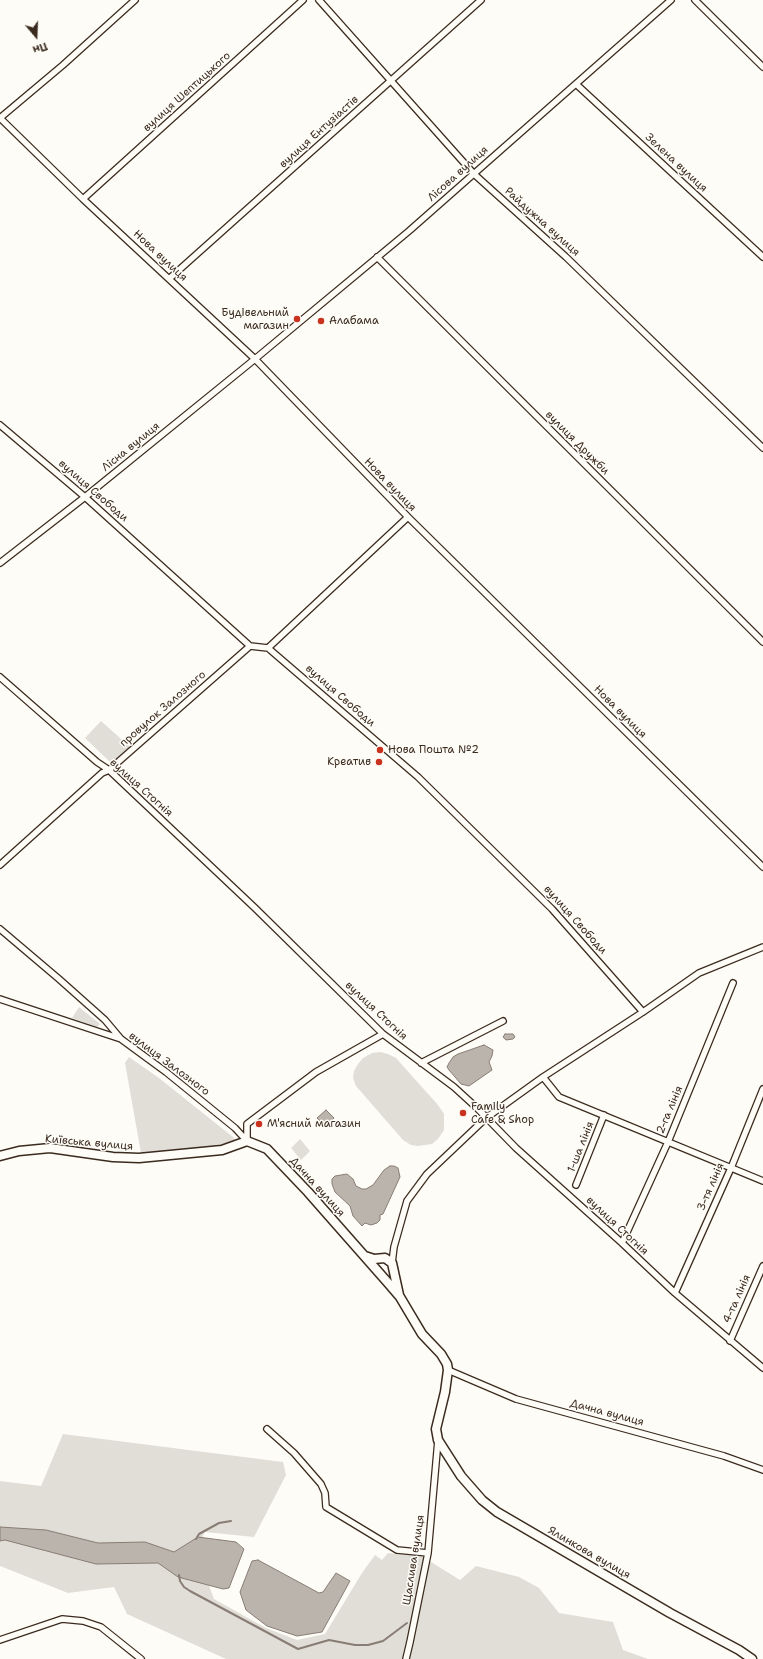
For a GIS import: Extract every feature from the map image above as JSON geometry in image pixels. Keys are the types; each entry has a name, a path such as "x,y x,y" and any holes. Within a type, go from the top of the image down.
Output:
{"street":[{"path":"0,118 63,65 135,0"},
{"name":"вулиця Шептицького","path":"83,199 303,0"},
{"name":"Райдужна вулиця","path":"319,0 474,174 566,257 763,448"},
{"name":"вулиця Ентузіастів","path":"170,278 481,0"},
{"name":"Лісова вулиця","path":"255,359 409,231 670,0"},
{"path":"695,0 763,67"},
{"name":"Зелена вулиця","path":"576,84 763,257"},
{"name":"Нова вулиця","path":"0,118 83,199 170,278 255,359 408,517 763,867"},
{"name":"вулиця Дружби","path":"377,257 763,642"},
{"name":"Лісна вулиця","path":"0,563 85,497 255,359"},
{"name":"вулиця Свободи","path":"0,425 85,497 250,646"},
{"path":"250,646 268,648 408,517"},
{"name":"провулок Залозного","path":"0,865 102,773 109,770 250,646"},
{"name":"вулиця Свободи","path":"268,648 418,777 552,909 643,1012"},
{"name":"вулиця Стогнія","path":"0,677 97,762 109,770 255,908 383,1034 454,1087 516,1148 622,1243 675,1293 763,1368"},
{"path":"0,929 59,978 105,1020 121,1040"},
{"path":"394,1247 392,1251 380,1259 376,1264 377,1272 381,1275 388,1274 392,1266 394,1247 407,1201 427,1174 486,1118 543,1077 643,1012 699,973 763,947"},
{"name":"2-га лінія","path":"622,1243 668,1142 733,983"},
{"name":"вулиця Залозного","path":"0,999 121,1040 166,1072 235,1128 247,1141"},
{"path":"421,1063 503,1021"},
{"path":"247,1141 247,1124 316,1072 383,1034"},
{"path":"543,1077 559,1097 763,1181"},
{"name":"3-тя лінія","path":"675,1293 731,1168 763,1089"},
{"name":"1-ша лінія","path":"576,1186 604,1115"},
{"name":"Київська вулиця","path":"0,1156 19,1151 50,1148 113,1157 139,1158 222,1150 247,1141"},
{"name":"Дачна вулиця","path":"247,1141 267,1149 308,1192 400,1297"},
{"path":"364,1256 389,1260 400,1297 422,1334 441,1354 447,1364 448,1370 446,1392 436,1429 438,1440"},
{"name":"4-та лінія","path":"730,1341 763,1266"},
{"name":"Дачна вулиця","path":"448,1370 516,1399 724,1456 763,1470"},
{"path":"267,1429 294,1453 321,1484 325,1493 326,1507 397,1550 428,1553"},
{"name":"Щаслива вулиця","path":"406,1659 428,1553 438,1440"},
{"name":"Ялинкова вулиця","path":"438,1440 461,1476 482,1500 497,1512 670,1613 739,1650 752,1659"},
{"path":"0,1640 62,1619 83,1621 101,1628 141,1659"}],"shaded area":[{"path":"101,721 130,747 114,761 109,761 85,738"},
{"path":"79,1007 100,1024 97,1027 72,1018"},
{"path":"505,1034 513,1034 515,1037 513,1039 506,1040 503,1037"},
{"path":"484,1045 493,1050 489,1062 492,1070 469,1086 461,1084 447,1067 449,1063 453,1057 458,1054"},
{"path":"380,1052 396,1058 438,1105 444,1114 444,1130 438,1139 432,1144 418,1146 411,1145 403,1140 356,1086 353,1078 354,1071 358,1064 363,1058 372,1053"},
{"path":"129,1057 159,1078 233,1137 235,1141 233,1145 141,1153 125,1063"},
{"path":"326,1110 334,1118 325,1126 317,1118"},
{"path":"300,1139 310,1151 301,1160 291,1148"},
{"path":"390,1166 398,1168 400,1177 383,1214 380,1215 380,1220 377,1223 371,1225 365,1223 362,1226 353,1216 350,1206 335,1192 332,1179 335,1176 347,1174 353,1179 356,1186 366,1189 373,1185 384,1170"},
{"path":"63,1434 283,1462 286,1475 254,1537 205,1532 196,1550 214,1599 266,1628 297,1640 325,1634 362,1573 375,1555 382,1560 388,1553 423,1557 460,1580 476,1566 519,1577 539,1588 559,1613 613,1622 623,1650 648,1659 226,1659 127,1614 114,1587 68,1593 0,1566 0,1481 41,1486"},
{"path":"0,1527 46,1530 98,1543 145,1542 174,1552 198,1537 236,1542 244,1549 229,1588 223,1589 178,1577 158,1563 96,1564 5,1540 0,1541"},
{"path":"258,1560 319,1593 323,1592 336,1573 350,1581 322,1632 297,1636 267,1626 246,1610 240,1592 252,1561"}],"waterway":[{"path":"196,1539 199,1534 219,1523 231,1521"},
{"path":"179,1575 180,1581 184,1587 190,1591 298,1649 329,1640 355,1645 368,1645 383,1641 407,1623"}],"place":[{"name":"Будівельний магазин","path":"297,319"},
{"name":"Алабама","path":"321,321"},
{"name":"Нова Пошта №2","path":"380,750"},
{"name":"Креатив","path":"379,762"},
{"name":"Family Cafe & Shop","path":"463,1113"},
{"name":"М'ясний магазин","path":"259,1124"}]}
